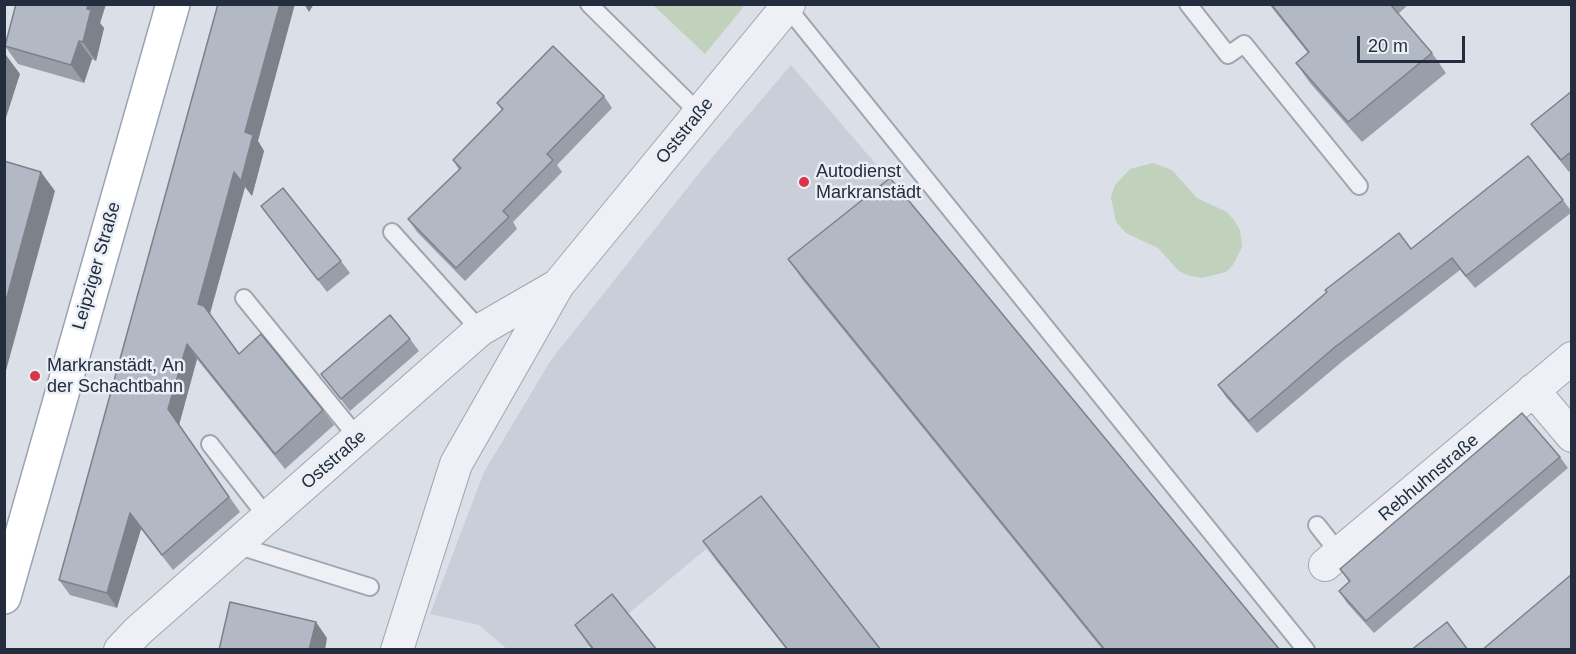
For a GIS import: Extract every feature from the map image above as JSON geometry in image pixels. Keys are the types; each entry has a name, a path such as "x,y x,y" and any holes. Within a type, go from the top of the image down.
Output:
{"main road":[{"name":"Leipziger Straße","path":"4,597 173,4"}],"street":[{"name":"Oststraße","path":"397,650 456,464 558,285 788,6"},
{"name":"Oststraße","path":"120,650 138,631 480,330 558,285"},
{"name":"Rebhuhnstraße","path":"1332,559 1572,358"},
{"path":"1533,390 1572,436"}],"lane":[{"path":"589,4 699,113"},
{"path":"1188,4 1228,55 1244,44 1359,186"},
{"path":"788,6 1306,650"},
{"path":"392,232 480,330"},
{"path":"244,298 358,438"},
{"path":"210,444 267,517"},
{"path":"1317,525 1332,559"},
{"path":"236,544 370,587"}],"shaded area":[{"path":"791,65 904,197 1277,649 787,649 706,549 586,649 507,649 479,625 430,614 484,472 551,360 704,167"}],"green space":[{"path":"653,5 745,5 705,54"},
{"path":"1153,163 1172,170 1197,198 1227,212 1234,220 1240,230 1242,247 1233,265 1226,272 1202,278 1179,271 1158,248 1126,233 1116,222 1111,197 1115,185 1130,169"}],"building":[{"path":"16,4 88,4 87,9 91,10 83,42 79,41 71,65 5,46"},
{"path":"218,4 280,4 245,132 253,135 241,181 234,172 198,304 204,306 239,354 261,334 323,410 275,454 187,344 168,409 229,497 162,555 130,513 107,593 59,580"},
{"path":"1271,4 1390,4 1432,53 1348,122 1296,63 1309,52"},
{"path":"553,46 604,96 547,154 553,160 503,211 509,217 456,268 408,219 461,168 453,160 503,109 497,103"},
{"path":"1572,91 1572,151 1561,160 1531,124"},
{"path":"1528,156 1563,200 1466,276 1452,258 1335,347 1249,421 1218,385 1327,292 1325,290 1399,233 1411,249"},
{"path":"4,161 41,172 4,308"},
{"path":"890,178 1280,650 1105,650 788,259"},
{"path":"283,188 341,261 318,280 261,206"},
{"path":"390,315 410,339 341,399 321,374"},
{"path":"1522,413 1560,457 1366,621 1339,591 1350,581 1340,569"},
{"path":"761,496 881,650 788,650 703,541"},
{"path":"1572,574 1572,650 1482,650"},
{"path":"612,594 657,650 594,650 575,625"},
{"path":"230,602 316,622 309,650 219,650"},
{"path":"1447,622 1468,650 1411,650"}],"place":[{"name":"Autodienst Markranstädt","path":"804,182"},
{"name":"Markranstädt, An der Schachtbahn","path":"35,376"}]}
